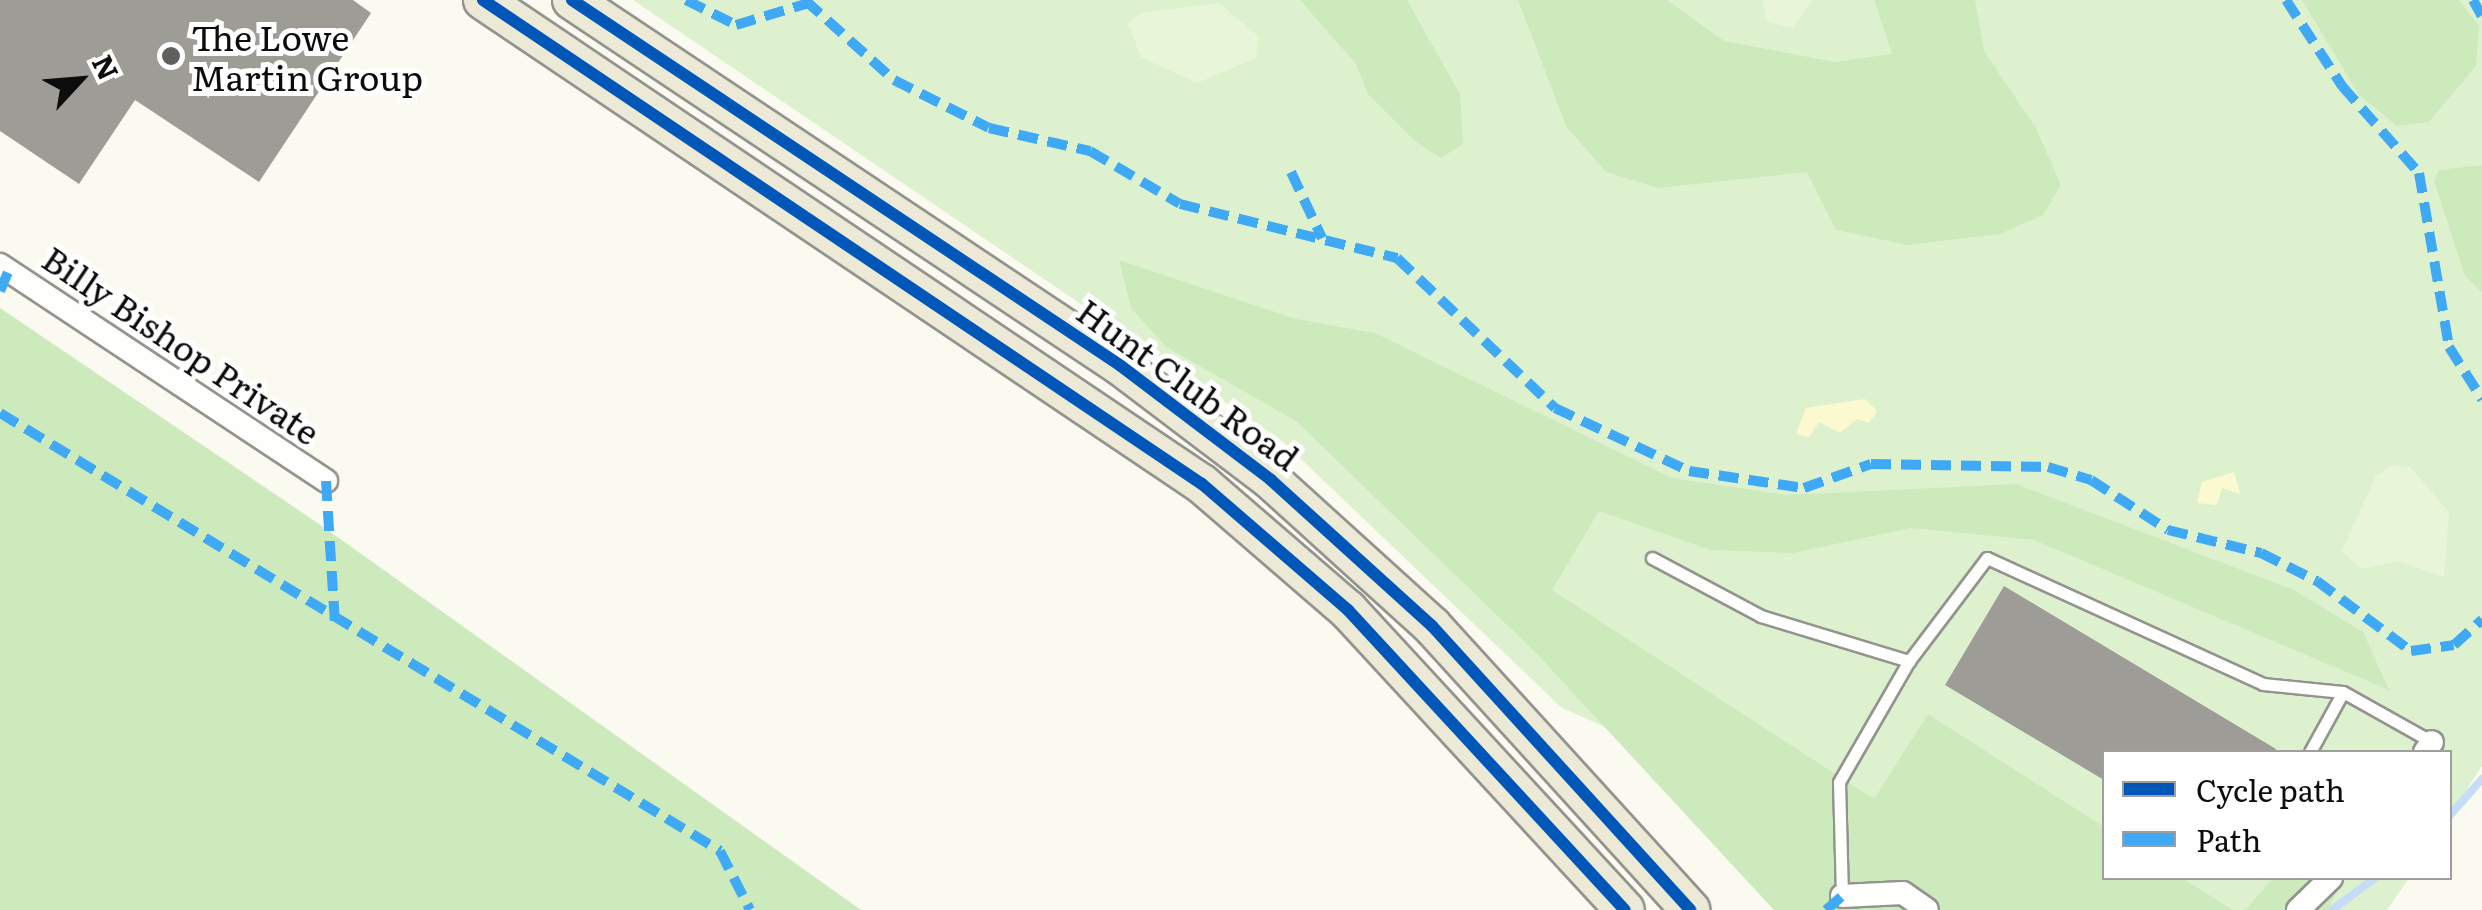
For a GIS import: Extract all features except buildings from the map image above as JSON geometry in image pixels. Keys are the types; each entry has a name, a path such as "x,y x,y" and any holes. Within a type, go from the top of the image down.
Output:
{"main road":[{"path":"483,0 1202,484 1348,610 1625,910"},
{"name":"Hunt Club Road","path":"572,0 1121,366 1271,480 1432,626 1690,910"}],"street":[{"name":"Billy Bishop Private","path":"0,265 326,481"},
{"path":"2298,910 2329,880"},
{"path":"1842,896 1903,893 1928,910"}],"lane":[{"path":"1652,558 1762,616 1909,661"},
{"path":"1842,896 1839,782 1909,661 1986,558 2264,684 2344,692 2428,747"},
{"path":"2311,750 2344,692"}],"green space":[{"path":"633,0 2482,0 2482,766 2452,812 2452,750 2102,750 2102,880 2408,880 2387,910 1958,910 1834,827 1562,708 1281,440"},
{"path":"1300,0 1407,0 1460,94 1463,144 1441,158 1416,142 1368,94 1356,64"},
{"path":"1518,0 1667,0 1724,41 1835,62 1892,54 1874,0 1975,0 1984,51 2036,128 2061,185 2043,215 2000,234 1908,245 1836,230 1807,172 1658,188 1606,172 1566,126"},
{"path":"1762,0 1812,0 1793,28 1767,22"},
{"path":"2302,0 2459,0 2479,26 2476,66 2429,122 2397,126 2359,95"},
{"path":"1219,3 1258,36 1256,58 1197,83 1141,57 1128,23 1140,13"},
{"path":"2482,165 2482,292 2465,276 2434,181 2439,170"},
{"path":"1119,260 1296,319 1375,333 1672,478 1786,495 2016,484 2294,590 2363,632 2389,690 2034,540 1911,528 1793,553 1710,550 1599,511 1552,590 1874,799 1928,714 2102,826 2102,880 2185,880 2233,910 1774,910 1537,654 1296,421 1166,347 1131,308"},
{"path":"0,308 322,526 861,910 0,910"},
{"path":"2392,465 2410,467 2449,512 2444,577 2399,561 2361,569 2342,551 2376,476"},
{"path":"2271,880 2342,880 2328,910 2245,910"}],"sand":[{"path":"1865,399 1877,411 1869,423 1857,419 1840,433 1819,422 1809,437 1796,434 1806,408"},
{"path":"2234,472 2240,494 2222,488 2217,505 2197,503 2202,482"}],"waterway":[{"path":"2452,813 2482,779"},
{"path":"2332,910 2372,880"}],"marked path":[{"path":"686,0 736,25 809,3"},
{"path":"805,0 894,80 989,128 1090,151 1180,204 1397,258 1555,408 1689,471 1804,488 1871,464 2048,467 2091,480 2168,530 2261,553 2317,581 2411,651 2454,645 2482,620"},
{"path":"2286,0 2342,86 2419,173 2449,347 2482,399"},
{"path":"2473,0 2482,16"},
{"path":"1291,172 1322,238"},
{"path":"0,291 9,270"},
{"path":"0,413 720,851 750,910"},
{"path":"326,481 335,623"},
{"path":"1826,910 1842,896"}],"cycle path":[{"path":"483,0 1202,484 1348,610 1625,910"},
{"path":"572,0 1121,366 1271,480 1432,626 1690,910"}],"place":[{"name":"The Lowe Martin Group","path":"171,56"}]}
